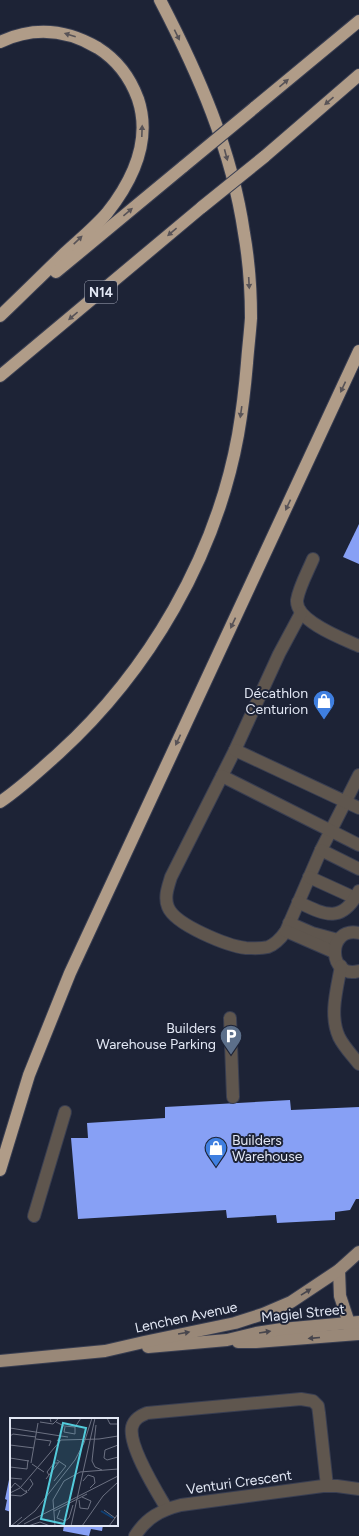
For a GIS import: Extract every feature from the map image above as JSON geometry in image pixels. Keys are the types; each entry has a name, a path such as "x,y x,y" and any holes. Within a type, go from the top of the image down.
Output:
{"highway":[{"path":"0,802 37,773 79,735 115,696 148,652 174,610 195,569 226,485 238,436 246,377 251,319 249,276 244,233 226,151 212,111 197,76 160,0"},
{"path":"0,316 41,284 359,21"},
{"path":"0,42 24,33 53,31 86,41 106,53 118,64 134,88 140,105 143,133 134,170 124,189 106,214 0,316"},
{"name":"N14","path":"0,376 264,157 359,75"},
{"path":"0,1170 29,1075 70,973 359,352"}],"main road":[{"name":"Lenchen Avenue","path":"0,1361 105,1351 235,1323 263,1314 291,1302 339,1270 359,1252"},
{"path":"339,1270 340,1296 356,1330"},
{"name":"Magiel Street","path":"105,1351 227,1340 256,1342 356,1330"}],"street":[{"path":"313,559 298,596 297,604 300,613 316,625 359,646"},
{"path":"300,613 279,654 235,750 171,877 166,896 168,908 186,925 219,940 244,948 259,948 270,946 278,942 287,927 321,850 359,775"},
{"path":"316,625 341,630 359,638"},
{"path":"235,750 359,808"},
{"path":"222,776 330,832 359,845"},
{"path":"321,850 359,869"},
{"path":"298,902 320,913 328,915 346,909 351,905 357,895 309,877"},
{"path":"287,927 338,940"},
{"path":"287,927 334,952"},
{"path":"358,932 349,933 338,940 334,952 335,959 341,966 349,971 358,971"},
{"path":"341,966 334,1014 336,1028 342,1042 359,1064"},
{"path":"337,993 358,971"},
{"path":"230,1018 233,1097"},
{"path":"34,1216 65,1112"},
{"path":"167,1509 147,1474 133,1438 133,1424 140,1416 147,1413 301,1399 313,1401 318,1406 327,1486"},
{"name":"Venturi Crescent","path":"135,1536 146,1522 167,1509 196,1503 327,1486 359,1489"}],"building":[{"path":"359,524 359,564 343,557"},
{"name":"Builders Warehouse","path":"290,1100 291,1110 359,1107 359,1199 356,1199 350,1210 335,1212 335,1220 277,1223 276,1215 227,1218 226,1210 78,1219 71,1138 88,1138 87,1123 165,1118 165,1107"},
{"path":"10,1475 10,1512 5,1510 7,1500 5,1499"},
{"path":"64,1526 103,1526 102,1531 91,1529 89,1536 63,1531"}],"place":[{"name":"Décathlon Centurion","path":"324,720"},
{"name":"Builders Warehouse Parking","path":"231,1056"},
{"name":"Builders Warehouse","path":"216,1168"}]}
